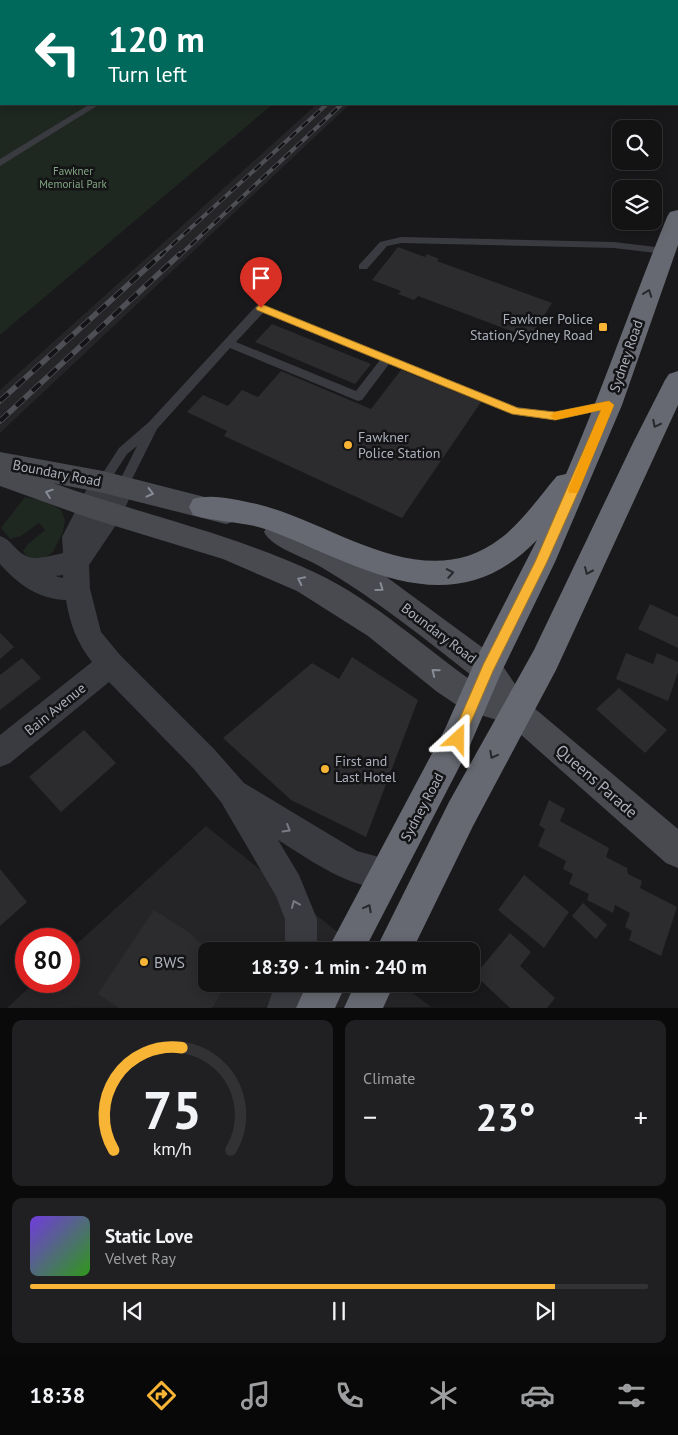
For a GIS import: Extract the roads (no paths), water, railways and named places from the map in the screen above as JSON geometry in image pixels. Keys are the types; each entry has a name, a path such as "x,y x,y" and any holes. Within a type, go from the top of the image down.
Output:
{"highway":[{"name":"Sydney Road","path":"350,942 458,739 487,669 541,562 609,405 678,217"},
{"path":"397,942 461,814 545,660 646,443 678,380"},
{"path":"203,506 250,512 282,523 386,566 419,574 438,575 484,564 504,552 524,533 584,464"},
{"path":"315,1008 323,992"},
{"path":"363,1008 371,992"}],"main road":[{"name":"Boundary Road","path":"0,462 113,484 203,506 271,528 329,557 367,579 487,669 516,712"},
{"name":"Boundary Road","path":"0,475 100,509 230,549 307,582 379,627 447,681 475,700 516,712"},
{"name":"Queens Parade","path":"516,712 678,851"}],"street":[{"path":"113,484 100,509 77,575 83,621 90,639 110,664 204,759 232,792 288,886 301,918 300,942"},
{"path":"0,547 39,584 61,590 77,575"},
{"name":"Bain Avenue","path":"0,753 110,664"},
{"path":"232,792 282,825 352,866 386,873"},
{"path":"284,1008 289,992"}],"lane":[{"path":"0,163 94,105"},
{"path":"363,267 384,244 401,240 614,245 664,251"},
{"path":"113,484 123,451 154,424 261,308 516,411 555,416 609,405"},
{"path":"228,343 358,397 387,359"},
{"path":"113,484 154,424"}],"railway":[{"path":"160,256 326,105"},
{"path":"179,256 341,105"},
{"path":"0,401 162,254"},
{"path":"0,421 180,254"}],"place":[{"name":"Fawkner Police Station/Sydney Road","path":"603,327"},
{"name":"Fawkner Police Station","path":"348,445"},
{"name":"First and Last Hotel","path":"325,769"},
{"name":"BWS","path":"144,962"}],"park label":[{"name":"Fawkner Memorial Park","path":"73,177"}]}
